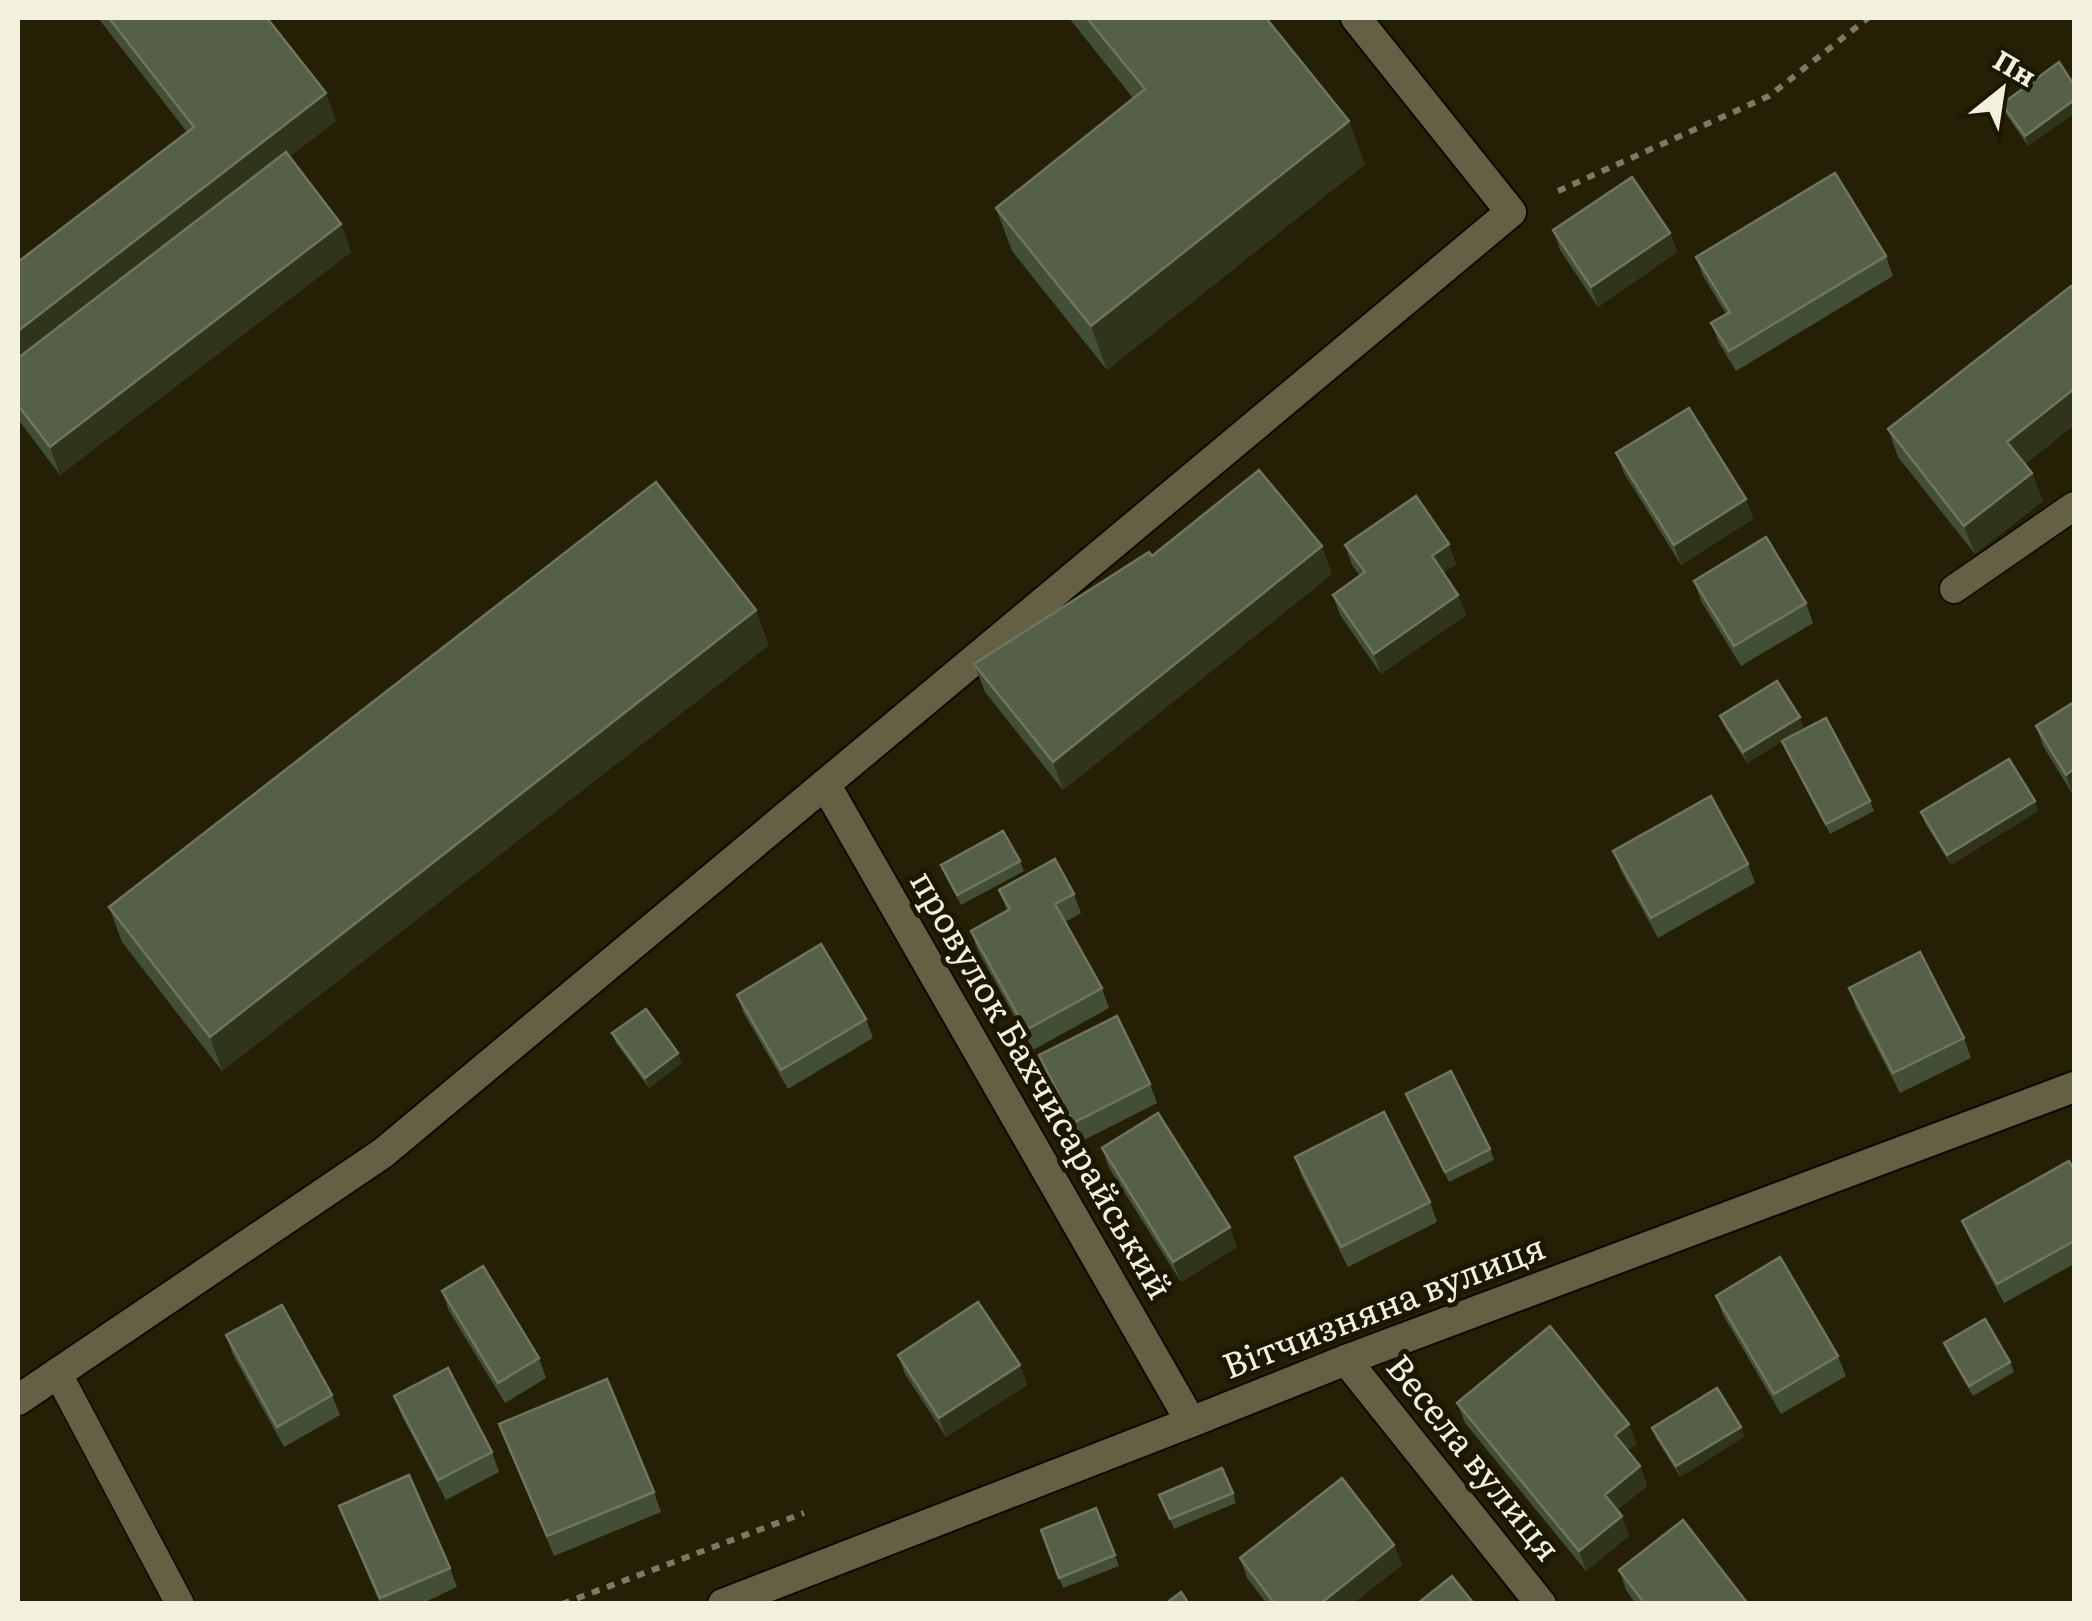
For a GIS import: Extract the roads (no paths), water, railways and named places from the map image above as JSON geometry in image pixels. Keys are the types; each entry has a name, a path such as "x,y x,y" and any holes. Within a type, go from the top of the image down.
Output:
{"street":[{"path":"18,1400 383,1152 1511,212 1356,18"},
{"name":"провулок Бахчисарайський","path":"825,784 1191,1422"},
{"name":"Вітчизняна вулиця","path":"723,1604 1346,1360 2074,1087"},
{"name":"Весела вулиця","path":"1346,1360 1541,1604"}],"lane":[{"path":"1954,589 2074,506"},
{"path":"58,1372 180,1604"}]}
